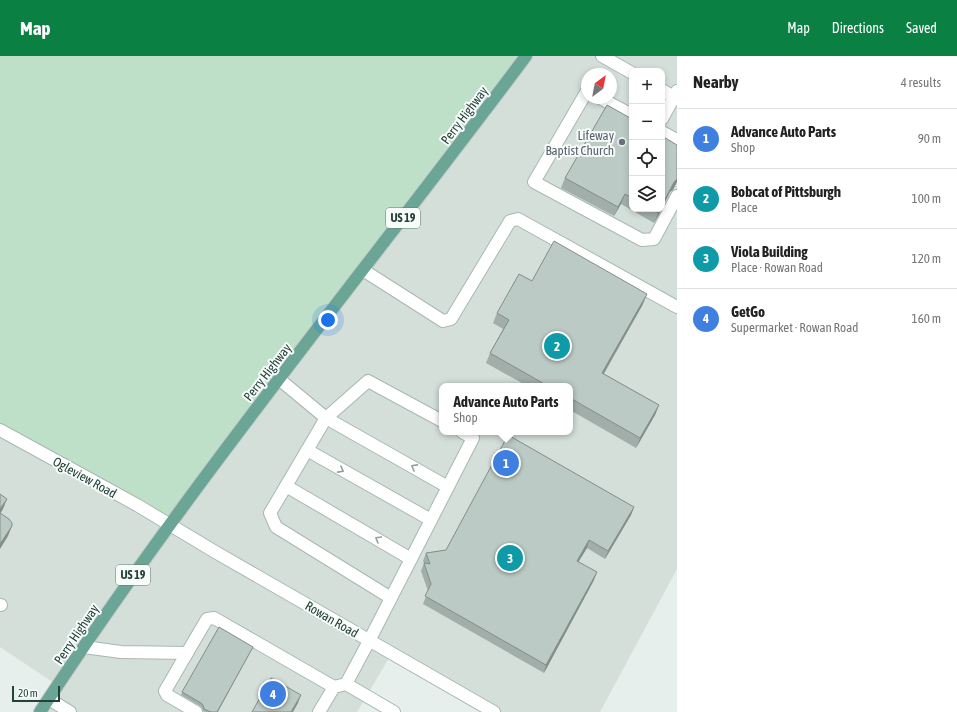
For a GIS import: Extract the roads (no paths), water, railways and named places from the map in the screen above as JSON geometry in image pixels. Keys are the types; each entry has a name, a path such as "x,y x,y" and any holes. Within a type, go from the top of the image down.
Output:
{"main road":[{"name":"Perry Highway","path":"40,712 138,568 223,452 459,146 526,56"}],"street":[{"path":"602,56 629,71"},
{"path":"665,91 676,95 665,114"},
{"path":"581,101 534,182 642,240 654,238 677,196"},
{"path":"611,104 629,113"},
{"path":"665,134 677,140"},
{"path":"363,270 443,321 451,319 510,221 518,219 677,307"},
{"path":"279,379 326,418 448,487"},
{"path":"391,598 276,527 270,513 326,418 368,381 439,419"},
{"name":"Ogleview Road","path":"0,430 137,505 170,525"},
{"path":"346,684 473,438 468,435"},
{"path":"307,450 431,520"},
{"path":"286,486 411,559"},
{"name":"Rowan Road","path":"170,525 494,712"},
{"path":"196,712 167,695 165,691 207,620 214,618 334,687 346,684 394,712"},
{"path":"84,647 120,652 187,653"},
{"path":"319,712 334,687"},
{"path":"49,699 70,712"}],"place":[{"name":"Lifeway Baptist Church","path":"622,142"},
{"name":"Bobcat of Pittsburgh","path":"557,346"},
{"name":"Advance Auto Parts","path":"506,463"},
{"name":"Viola Building","path":"510,558"},
{"name":"GetGo","path":"273,694"}]}
